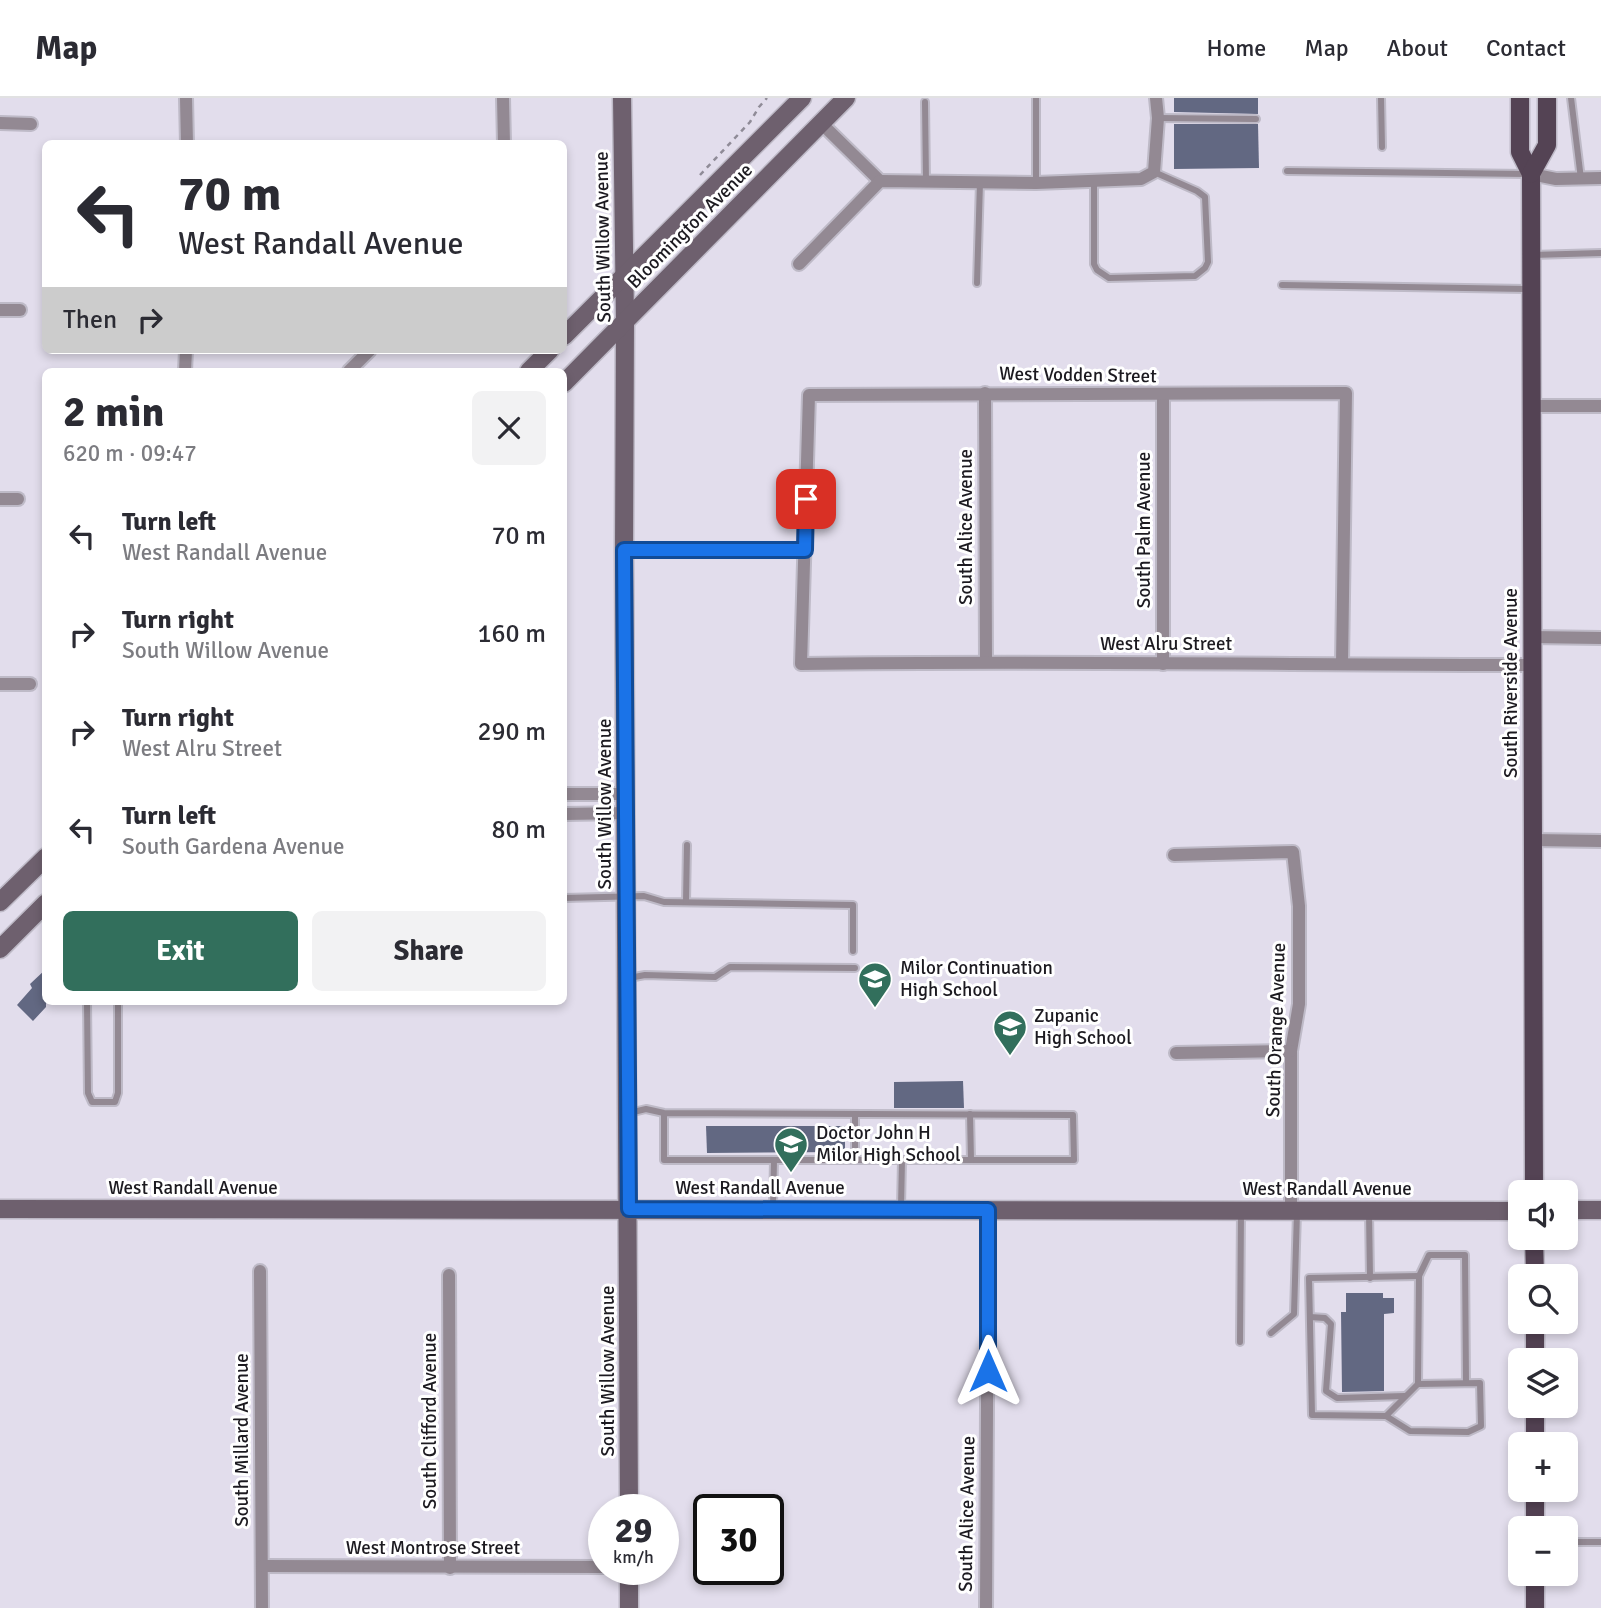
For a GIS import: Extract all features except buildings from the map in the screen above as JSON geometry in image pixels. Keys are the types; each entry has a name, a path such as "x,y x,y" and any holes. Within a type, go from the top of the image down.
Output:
{"main road":[{"name":"South Riverside Avenue","path":"1520,98 1520,152 1531,174 1534,1180"},
{"name":"South Riverside Avenue","path":"1531,174 1547,145 1547,98"},
{"path":"1535,1586 1535,1608"}],"street":[{"path":"186,98 187,140"},
{"path":"503,98 504,140"},
{"name":"South Willow Avenue","path":"622,98 625,274 629,1494"},
{"name":"Bloomington Avenue","path":"567,333 802,98"},
{"name":"Bloomington Avenue","path":"567,380 846,98"},
{"path":"821,123 880,181 1036,183 1141,179 1154,172 1158,118 1156,98"},
{"path":"0,123 31,124"},
{"path":"1531,174 1556,179 1601,178"},
{"path":"799,264 880,181"},
{"path":"0,310 20,310"},
{"path":"352,368 366,354"},
{"path":"532,368 546,354"},
{"name":"South Alice Avenue","path":"985,393 986,661"},
{"name":"West Vodden Street","path":"805,550 809,395 1346,393 1342,664"},
{"name":"South Palm Avenue","path":"1163,395 1163,664"},
{"path":"1530,406 1601,406"},
{"path":"0,499 18,499"},
{"path":"624,550 805,550"},
{"name":"West Alru Street","path":"805,550 801,664 986,661 1532,665"},
{"path":"1531,637 1601,638"},
{"path":"0,684 30,684"},
{"path":"567,794 626,794"},
{"path":"567,814 627,813"},
{"path":"1533,840 1601,841"},
{"name":"South Orange Avenue","path":"1174,855 1293,852 1299,905 1298,1004 1291,1051 1294,1210"},
{"path":"0,902 42,861"},
{"path":"0,949 42,907"},
{"path":"1176,1053 1291,1051"},
{"name":"West Randall Avenue","path":"0,1209 1508,1211"},
{"name":"South Alice Avenue","path":"986,1608 988,1210"},
{"path":"1578,1210 1601,1210"},
{"name":"South Millard Avenue","path":"260,1271 262,1608"},
{"name":"South Clifford Avenue","path":"449,1275 450,1568"},
{"name":"West Montrose Street","path":"262,1566 588,1567"},
{"path":"629,1585 629,1608"}],"lane":[{"path":"1036,98 1036,183"},
{"path":"1381,98 1382,147"},
{"path":"1571,98 1581,179"},
{"path":"925,102 926,182"},
{"path":"1158,118 1256,119"},
{"path":"1287,171 1531,174"},
{"path":"1094,181 1094,264 1097,270 1109,278 1195,276 1208,262 1205,197 1154,172"},
{"path":"977,283 980,183"},
{"path":"1531,255 1601,253"},
{"path":"1282,285 1530,289"},
{"path":"686,902 687,845"},
{"path":"567,898 644,896 664,902 853,905 853,951"},
{"path":"628,978 645,975 715,977 730,967 855,968"},
{"path":"87,1005 88,1093 92,1102 116,1102 118,1005"},
{"path":"629,1113 646,1109 664,1113 1073,1115 1073,1160 664,1160 664,1113"},
{"path":"855,1114 855,1160"},
{"path":"970,1114 971,1160"},
{"path":"773,1209 774,1160"},
{"path":"901,1209 902,1160"},
{"path":"1240,1342 1241,1210"},
{"path":"1271,1334 1294,1314 1294,1210"},
{"path":"1369,1210 1370,1278"},
{"path":"1418,1384 1419,1276 1429,1255 1465,1255 1466,1383"},
{"path":"1386,1416 1418,1384 1480,1383 1481,1426 1476,1430 1410,1431 1386,1416 1312,1415 1309,1278 1419,1276"},
{"path":"1310,1317 1325,1318 1331,1324 1326,1391 1337,1398 1406,1396"},
{"path":"1578,1542 1601,1542"}],"path":[{"path":"693,182 750,122 767,98"}],"place":[{"name":"Milor Continuation High School","path":"875,1009"},
{"name":"Zupanic High School","path":"1010,1057"},
{"name":"Doctor John H Milor High School","path":"791,1174"}],"route":[{"path":"806,499 805,550 624,550 629,1209 988,1210 988,1371"}]}
